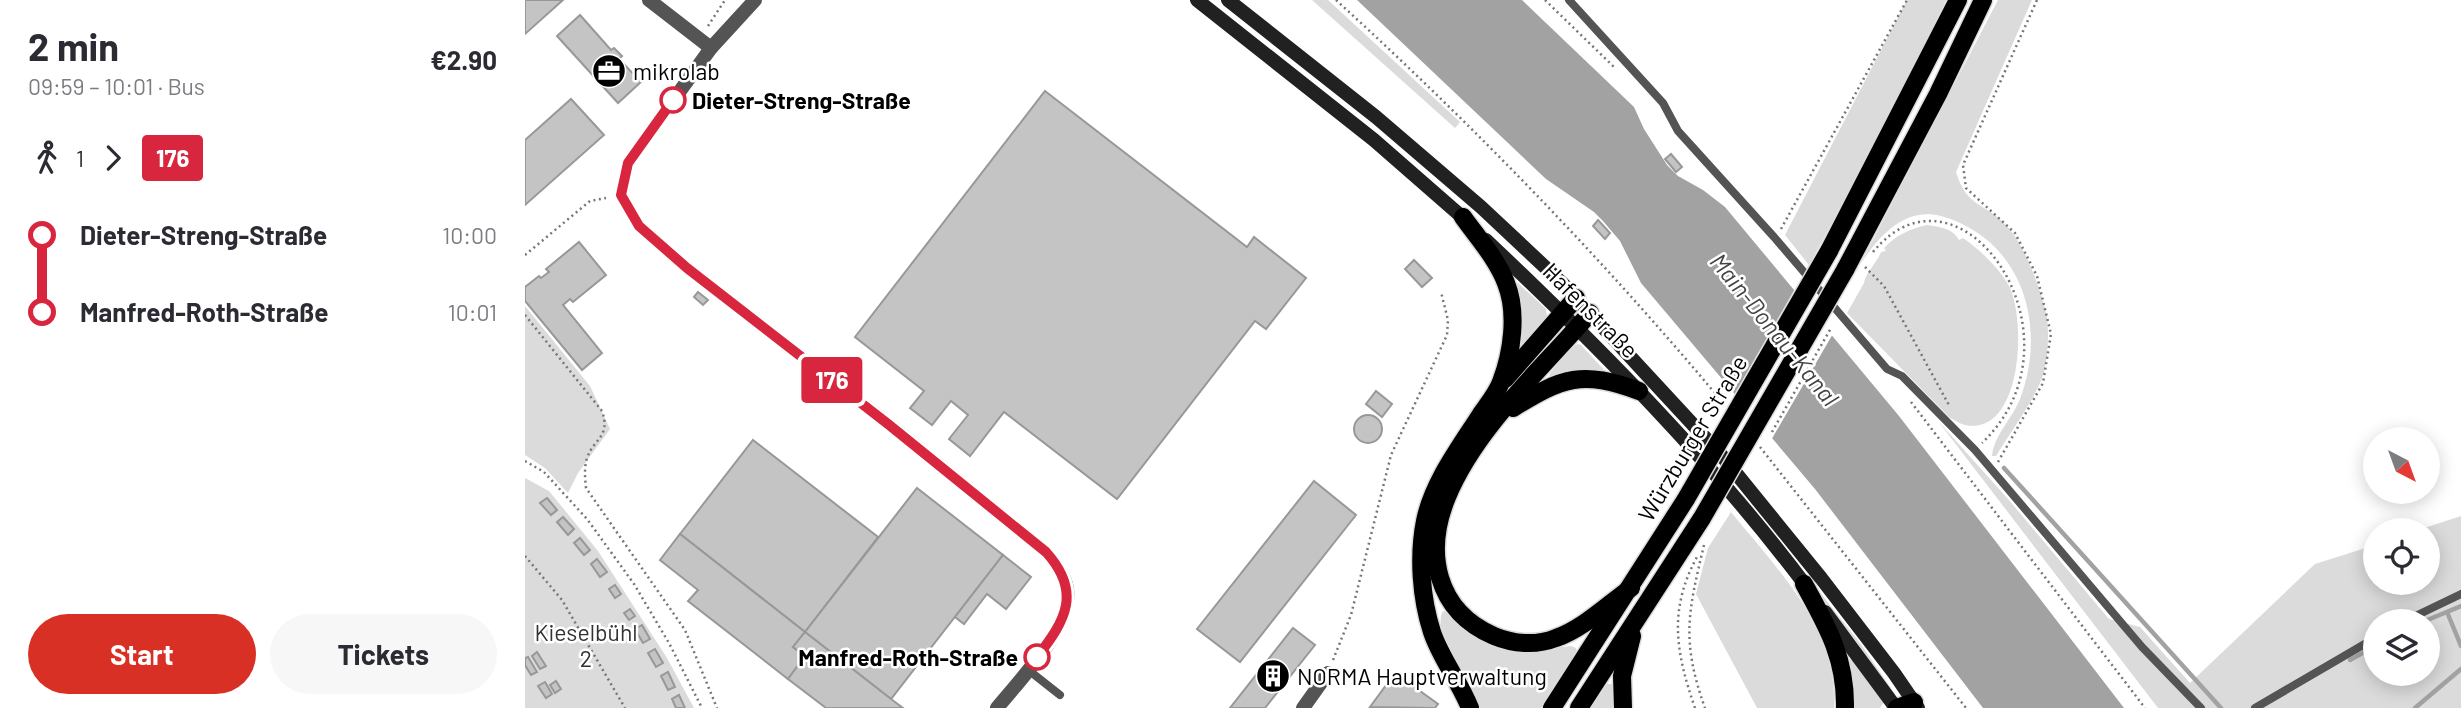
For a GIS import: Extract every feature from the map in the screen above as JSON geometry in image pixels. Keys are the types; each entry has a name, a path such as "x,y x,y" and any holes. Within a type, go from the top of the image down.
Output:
{"main road":[{"name":"Hafenstraße","path":"1197,0 1374,140 1463,217 1562,311 1584,320 1722,456 1821,578 1906,706"},
{"name":"Hafenstraße","path":"1228,0 1376,117 1481,207 1576,298 1584,320 1639,391 1714,475 1906,706"},
{"name":"Würzburger Straße","path":"1552,708 1686,499 1829,251 1958,0"},
{"name":"Würzburger Straße","path":"1579,708 1702,518 1845,270 1938,94 1983,0"},
{"path":"1463,217 1500,271 1510,295 1511,334 1501,384"},
{"path":"1470,708 1433,632 1424,590 1423,542 1431,502 1445,472 1501,384 1576,298"},
{"path":"1584,320 1468,455 1441,514 1436,563 1444,592 1463,617 1481,630 1505,641 1528,644 1555,639 1578,628 1631,588"},
{"path":"1501,415 1562,381 1588,378 1639,391"},
{"path":"1804,584 1833,636 1846,687 1845,708"},
{"path":"1623,708 1622,676 1635,622"}],"street":[{"path":"649,0 711,48"},
{"path":"755,0 711,48 628,163 621,195 639,226 687,268 888,424 1046,552 1057,565 1067,590 1066,609 1056,632 997,708"},
{"path":"1303,708 1328,673"}],"lane":[{"path":"1569,0 1663,103 1678,131 1774,237 1887,369 1902,376 1924,396 1975,450 2142,647 2201,708"},
{"path":"2430,609 2461,594"},
{"path":"2255,708 2363,645"},
{"path":"1027,669 1060,695"}],"path":[{"path":"698,39 725,0"},
{"path":"1336,0 1409,66 1575,234 1707,383"},
{"path":"1545,0 1621,75"},
{"path":"1774,237 1811,177 1907,0"},
{"path":"1993,471 2043,383 2050,334 2037,276 2015,233 1966,188 1963,165 2037,0"},
{"path":"525,255 590,201 621,195"},
{"path":"1950,407 1884,286 1865,267 1874,251 1884,241 1915,223 1937,222 1951,226 1986,247 2009,276 2021,307 2025,348 2015,392 1995,429 1975,450"},
{"path":"1328,673 1351,615 1391,455 1447,335 1448,320 1441,292"},
{"path":"525,315 602,411 605,420 604,432 587,457 584,477 586,488 685,630 717,708"},
{"path":"1904,393 2145,708"},
{"path":"525,461 544,472 587,519 633,584 669,643 702,708"},
{"path":"1800,495 1966,708"},
{"path":"1695,708 1683,671 1677,634 1681,595 1689,572 1704,545 1693,586 1688,632 1693,669 1705,708"},
{"path":"525,556 562,600 625,708"}],"green space":[{"path":"1312,0 1328,0 1460,122 1455,128"},
{"path":"1907,0 1946,0 1880,134 1809,265 1785,235"},
{"path":"1998,0 2032,0 1956,172 1960,184 1971,199 2006,225 2020,244 2041,295 2047,318 2048,338 2041,382 1996,456 1992,456 1996,441 2020,399 2028,371 2031,342 2029,315 2021,288 2009,264 1991,244 1969,227 1928,214 1904,220 1893,227 1883,235 1860,265"},
{"path":"1927,225 1941,227 1976,248 2004,277 2014,300 2018,346 2015,371 2009,394 1999,413 1984,424 1965,425 1950,418 1847,313 1881,252 1886,251 1884,248 1904,233"},
{"path":"1515,283 1546,309 1547,317 1521,351 1516,351"},
{"path":"525,306 590,386 610,429 578,473 568,493 545,468 525,455"},
{"path":"1578,344 1606,372 1549,378 1550,373 1572,347"},
{"path":"1938,421 2109,619 2140,627 2190,683 2315,564 2363,549 2363,595 2440,595 2440,523 2461,516 2461,708 2158,708"},
{"name":"Kieselbühl 2","path":"525,478 549,491 598,551 667,658 694,708 525,708"},
{"path":"1742,494 1860,643 1895,694 1893,695 1855,640"},
{"path":"1731,512 1777,568 1806,609 1826,653 1834,688 1834,708 1757,708 1696,594 1708,548"},
{"path":"1443,611 1469,631 1494,644 1531,650 1571,646 1576,648 1577,654 1541,708 1476,708 1446,644 1442,631"},
{"path":"1851,659 1884,702 1880,708 1851,708 1848,661"},
{"path":"1607,684 1613,684 1615,688 1616,708 1590,708"}],"water":[{"name":"Main-Donau-Kanal","path":"1357,0 1522,0 1634,107 1644,129 1667,165 1678,176 1725,207 1899,416 2124,708 1983,708 1815,489 1641,283 1620,241 1603,221 1546,179"}],"pier":[{"path":"1796,287 1834,332 1770,442 1733,397"}],"building":[{"path":"525,0 563,0 525,34"},
{"name":"mikrolab","path":"580,15 611,50 614,48 622,56 619,59 641,82 618,103 557,36"},
{"path":"1045,91 1247,247 1254,237 1306,278 1266,329 1255,321 1117,499 1004,412 970,456 949,439 968,415 951,401 932,425 910,408 924,391 855,337"},
{"path":"571,99 604,135 525,205 525,140"},
{"path":"1671,154 1682,167 1676,172 1665,159"},
{"path":"1598,220 1610,233 1605,239 1593,226"},
{"path":"579,242 606,275 573,302 570,299 563,305 602,353 582,370 525,301 525,287 549,272 546,269"},
{"path":"1414,260 1432,278 1422,287 1405,269"},
{"path":"698,292 708,300 703,305 694,297"},
{"path":"1376,391 1392,404 1382,417 1366,404"},
{"path":"1368,415 1378,419 1382,429 1378,439 1368,443 1358,439 1354,429 1358,419"},
{"path":"753,440 878,537 805,632 680,534"},
{"path":"1314,481 1356,515 1240,662 1197,629"},
{"path":"917,488 1003,555 891,699 805,632"},
{"path":"547,498 557,510 551,515 540,503"},
{"path":"563,517 574,529 568,535 557,522"},
{"path":"680,534 805,632 793,647 805,656 788,679 688,601 698,590 660,560"},
{"path":"580,538 590,550 584,555 574,543"},
{"path":"1003,555 1031,577 1006,609 987,594 964,624 955,617"},
{"path":"597,559 607,572 600,577 591,564"},
{"path":"615,585 621,594 615,598 609,589"},
{"path":"630,609 635,616 629,620 624,613"},
{"path":"642,625 650,639 643,643 635,629"},
{"name":"NORMA Hauptverwaltung","path":"1293,628 1315,645 1265,708 1230,708"},
{"path":"805,632 903,708 826,708 788,679 805,656 793,647"},
{"path":"655,649 663,663 656,667 648,653"},
{"path":"537,652 546,666 540,669 532,656"},
{"path":"528,657 537,672 531,675 525,665 525,658"},
{"path":"668,672 675,687 668,690 661,676"},
{"path":"1395,673 1438,704 1435,708 1370,707"},
{"path":"556,681 561,689 555,693 550,685"},
{"path":"545,682 552,694 546,698 538,686"},
{"path":"679,695 685,708 676,708 672,699"}],"waterway":[{"path":"2004,468 2221,708"},
{"path":"2440,615 2461,606"},
{"path":"2447,612 2461,646"},
{"path":"2350,660 2363,653"},
{"path":"2415,708 2461,669"}],"bus line":[{"name":"176","path":"673,100 628,163 621,195 639,226 687,268 888,424 1046,552 1063,577 1067,590 1066,609 1056,632 1037,657"}],"place":[{"name":"mikrolab","path":"609,71"},
{"name":"Dieter-Streng-Straße","path":"673,100"},
{"name":"Manfred-Roth-Straße","path":"1037,657"},
{"name":"NORMA Hauptverwaltung","path":"1273,676"}]}
